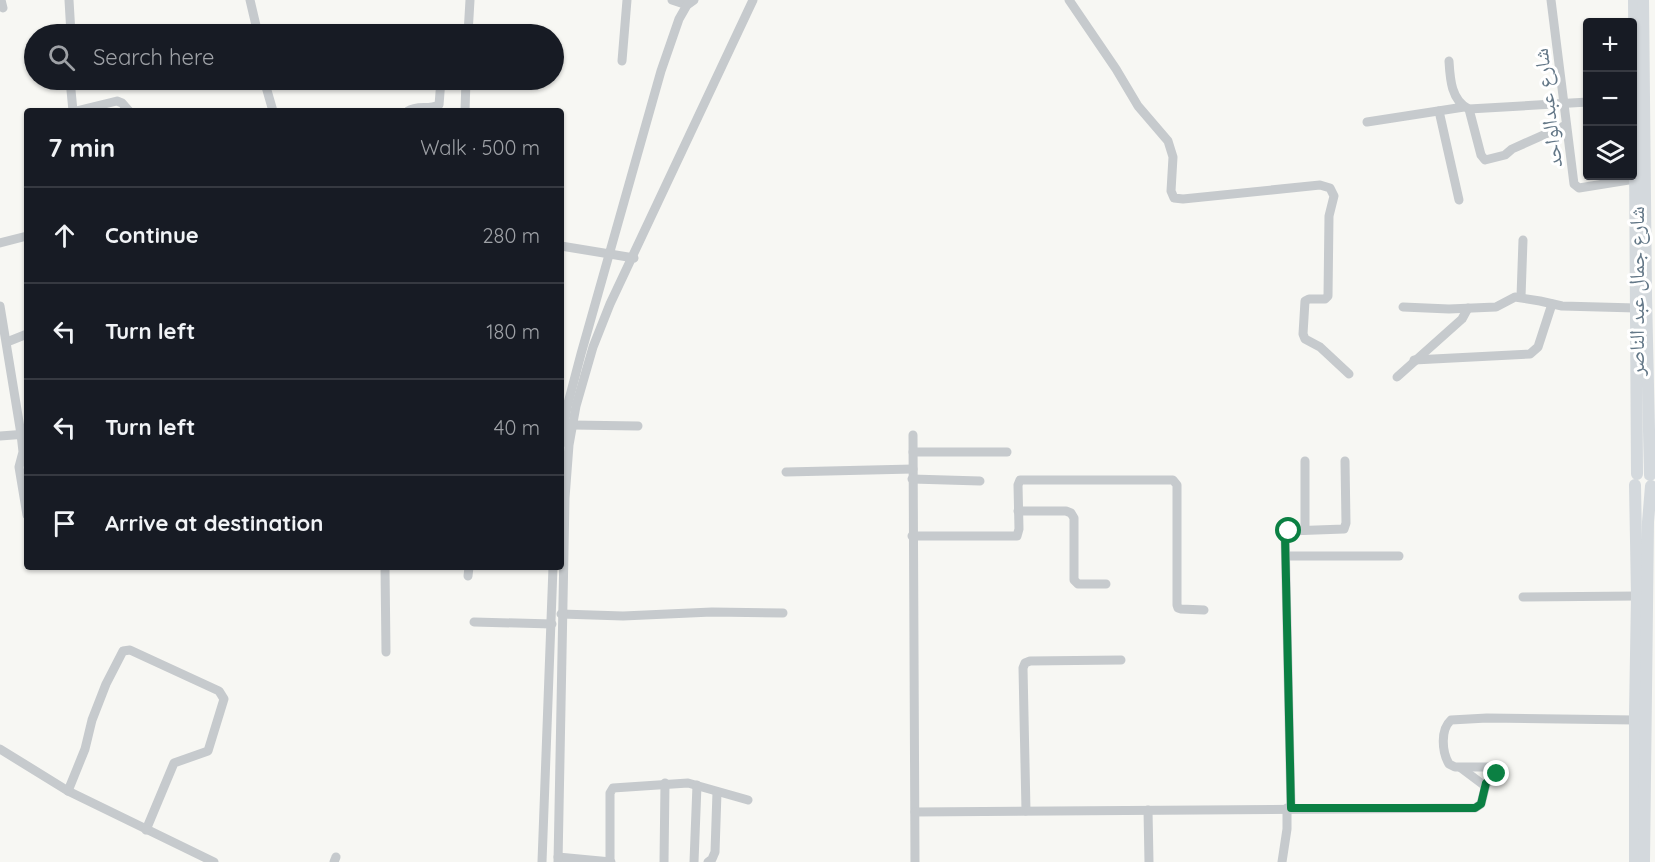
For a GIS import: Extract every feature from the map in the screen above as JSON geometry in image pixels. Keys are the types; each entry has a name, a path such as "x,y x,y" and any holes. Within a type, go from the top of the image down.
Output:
{"main road":[{"name":"شارع جمال عبد الناصر","path":"1633,72 1634,0"},
{"name":"شارع جمال عبد الناصر","path":"1635,862 1637,596 1647,481 1651,318 1650,202 1643,0"},
{"name":"شارع جمال عبد الناصر","path":"1635,180 1636,308 1648,522 1644,862"}],"street":[{"path":"69,0 70,24"},
{"path":"250,0 256,24"},
{"path":"469,24 470,0"},
{"path":"622,61 627,0"},
{"path":"564,527 569,445 565,426 589,325 672,35 691,2 672,0"},
{"path":"565,426 601,327 753,0"},
{"path":"1069,0 1138,106 1168,141 1173,157 1171,191 1174,198 1320,185 1330,188 1334,196 1329,216 1328,296 1325,299 1305,301 1303,334 1305,339 1320,347 1349,374"},
{"name":"شارع عبدالواحد","path":"1551,0 1574,184 1579,188 1629,180"},
{"path":"1449,61 1453,91 1457,100 1466,108 1481,155 1485,160 1505,155 1512,149 1566,125"},
{"path":"71,90 74,108"},
{"path":"267,90 272,108"},
{"path":"411,108 440,105 441,90"},
{"path":"465,108 466,90"},
{"path":"87,108 117,101 128,108"},
{"path":"1367,122 1466,108 1583,102"},
{"path":"1439,111 1459,200"},
{"path":"0,243 24,237"},
{"path":"1521,297 1523,240"},
{"path":"564,246 634,258"},
{"path":"1403,307 1496,307 1512,297 1521,297 1562,306 1636,308"},
{"path":"1414,360 1530,354 1540,344 1552,304"},
{"path":"0,306 5,349 24,434 20,467 24,494"},
{"path":"1397,377 1462,319 1468,308"},
{"path":"589,325 601,327"},
{"path":"5,349 24,336"},
{"path":"565,426 638,426"},
{"path":"0,436 24,434"},
{"path":"913,435 915,862"},
{"path":"913,452 1007,452"},
{"path":"1305,461 1305,530"},
{"path":"1282,862 1289,808 1287,531 1341,530 1345,527 1345,461"},
{"path":"786,472 913,469"},
{"path":"912,479 980,480"},
{"path":"912,536 1014,537 1018,534 1017,489 1020,480 1173,480 1176,486 1178,608 1204,610"},
{"path":"1018,511 1066,511 1071,513 1074,518 1074,580 1078,584 1106,584"},
{"path":"1286,556 1399,556"},
{"path":"385,570 386,652"},
{"path":"542,862 554,570"},
{"path":"563,570 558,860 611,862 611,790 616,787 685,783 748,800"},
{"path":"1523,597 1637,596"},
{"path":"561,614 623,616 712,612 783,613"},
{"path":"474,622 552,624"},
{"path":"69,791 86,749 95,711 123,651 130,650 219,691 224,699 208,751 174,763 146,830"},
{"path":"1026,811 1023,668 1025,663 1030,661 1121,660"},
{"path":"915,812 1475,808 1481,804 1487,782 1497,774 1495,768 1460,767 1449,764 1444,753 1445,727 1453,719 1635,720"},
{"path":"548,737 559,737"},
{"path":"0,749 69,791 214,862"},
{"path":"1460,767 1485,786"},
{"path":"664,862 665,783"},
{"path":"694,862 697,785"},
{"path":"708,862 715,852 717,792"},
{"path":"1148,810 1149,862"}],"route":[{"path":"1289,531 1285,534 1291,808 1477,808 1481,804 1486,783 1497,774"}]}
